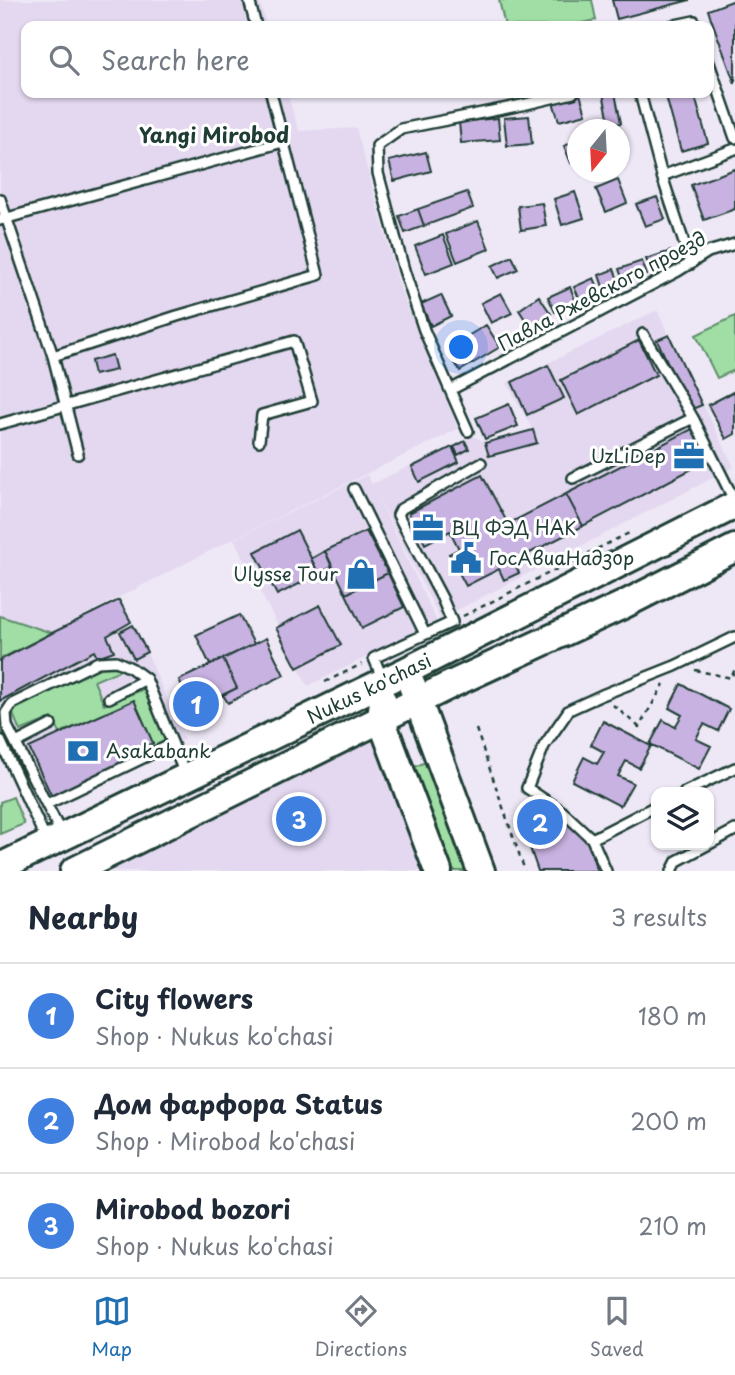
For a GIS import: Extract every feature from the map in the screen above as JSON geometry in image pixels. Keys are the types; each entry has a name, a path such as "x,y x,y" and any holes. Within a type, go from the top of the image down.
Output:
{"main road":[{"name":"Nukus ko'chasi","path":"0,867 187,777 388,670 735,504"},
{"name":"Nukus ko'chasi","path":"74,871 735,548"},
{"path":"388,670 419,701 481,871"},
{"path":"388,670 382,719 438,871"}],"lane":[{"path":"249,0 255,21"},
{"path":"714,77 735,138"},
{"path":"53,356 318,275 272,98"},
{"path":"468,430 424,330 404,270 378,173 377,146 401,129 552,98"},
{"path":"641,98 662,176 691,264"},
{"path":"3,219 283,142"},
{"path":"662,176 735,149"},
{"path":"0,199 3,219 53,356 78,454"},
{"name":"Павла Ржевского проезд","path":"450,390 708,253 735,244"},
{"path":"643,334 693,418 735,504"},
{"path":"0,424 294,341 312,401 262,415 260,441"},
{"path":"573,478 693,418"},
{"path":"388,670 425,634 452,622 398,515 401,509 481,463"},
{"path":"354,489 425,634"},
{"path":"606,871 592,839 563,812 527,788 544,746 569,710 675,666 735,637"},
{"path":"55,840 47,804 7,726 6,713 12,704 98,662 116,662 131,668 146,679 187,777"},
{"path":"109,698 146,679"},
{"path":"16,743 51,724"},
{"path":"0,740 55,840"},
{"path":"47,804 172,744"},
{"path":"695,787 735,768"},
{"path":"592,839 651,809"},
{"path":"714,841 735,830"},
{"path":"672,871 677,861 697,850"}],"path":[{"path":"452,622 639,528"},
{"path":"602,695 639,727 675,666 731,678 735,669"},
{"path":"325,682 388,670"},
{"path":"476,729 524,871"}],"shaded area":[{"path":"0,0 259,0 265,21 21,21 21,98 289,98 299,131 356,128 401,291 458,429 59,628 119,600 147,652 184,739 45,808 0,724"},
{"path":"657,310 734,467 440,619 376,493 437,622 308,686 234,539 367,475 372,484 473,436 485,442 532,429 507,383"},
{"path":"381,719 438,871 74,871"}],"green space":[{"path":"499,0 592,0 596,20 591,21 504,21"},
{"path":"735,316 735,370 717,378 696,335"},
{"path":"0,616 52,633 0,659"},
{"path":"108,665 125,668 94,681 104,705 144,689 168,747 156,752 134,701 60,733 52,718 20,731 13,714 13,705 90,667"},
{"path":"427,761 468,871 450,871 411,769"},
{"path":"13,797 24,824 0,834 0,802"}],"building":[{"path":"612,0 690,0 617,19"},
{"path":"735,0 735,84 714,21 708,10"},
{"path":"581,98 586,114 559,121 553,102"},
{"path":"604,98 616,98 620,119 609,119"},
{"path":"666,98 695,98 708,143 681,151"},
{"path":"529,116 532,144 507,146 504,118"},
{"path":"498,118 500,140 461,143 459,122"},
{"path":"426,152 431,171 394,181 389,161"},
{"path":"735,169 735,209 704,220 691,185"},
{"path":"619,182 627,203 606,212 596,189"},
{"path":"467,192 473,208 424,226 418,209"},
{"path":"575,192 584,218 562,225 554,199"},
{"path":"657,197 665,219 645,226 636,204"},
{"path":"542,203 546,226 521,230 518,206"},
{"path":"418,209 424,226 405,233 399,216"},
{"path":"478,221 489,249 457,262 446,234"},
{"path":"443,235 454,263 426,274 415,246"},
{"path":"671,251 676,266 652,274 646,259"},
{"path":"512,256 518,269 498,278 492,266"},
{"path":"642,261 647,275 624,283 619,269"},
{"path":"614,269 620,285 604,290 599,275"},
{"path":"594,278 600,292 580,300 574,287"},
{"path":"570,287 576,302 555,312 548,297"},
{"path":"501,293 512,313 491,323 481,303"},
{"path":"441,295 451,316 431,326 421,304"},
{"path":"539,296 551,314 530,327 519,310"},
{"path":"486,325 500,347 460,371 446,349"},
{"path":"669,335 702,405 690,410 657,340"},
{"path":"639,340 656,375 578,415 561,380"},
{"path":"112,355 116,370 94,375 91,361"},
{"path":"548,365 564,398 527,415 512,382"},
{"path":"735,391 735,434 726,439 708,405"},
{"path":"509,404 518,426 485,439 476,418"},
{"path":"692,429 709,460 583,526 566,494"},
{"path":"533,430 537,443 489,456 485,443"},
{"path":"465,441 469,449 458,455 454,447"},
{"path":"452,447 459,462 419,482 412,467"},
{"path":"482,475 508,524 566,494 583,526 514,561 519,573 504,580 499,569 466,586 449,554 459,549 450,531 425,544 409,513"},
{"path":"297,530 319,574 277,595 255,552"},
{"path":"366,531 388,573 346,594 325,551"},
{"path":"325,551 332,567 319,574 311,559"},
{"path":"388,573 404,607 362,628 346,594"},
{"path":"119,600 131,622 107,636 114,651 97,657 94,651 0,701 0,660"},
{"path":"320,605 341,645 297,668 276,628"},
{"path":"239,615 254,644 210,665 196,635"},
{"path":"133,625 147,652 134,659 120,632"},
{"path":"266,638 284,675 228,703 223,695 237,688 223,659"},
{"path":"223,659 237,688 193,709 179,680"},
{"path":"681,684 729,709 718,731 704,724 696,739 711,746 699,769 650,744 663,720 675,727 682,715 669,708"},
{"name":"Asakabank","path":"134,700 153,743 128,754 131,762 53,799 29,748"},
{"path":"603,721 651,746 639,768 626,761 618,776 633,783 620,806 572,781 584,757 597,764 604,752 591,745"},
{"path":"545,805 581,822 597,871 538,871 518,813"}],"place":[{"name":"UzLiDep","path":"689,456"},
{"name":"ВЦ ФЭД НАК","path":"428,528"},
{"name":"ГосАвиаНадзор","path":"466,558"},
{"name":"Ulysse Tour","path":"361,574"},
{"name":"City flowers","path":"196,704"},
{"name":"Asakabank","path":"83,751"},
{"name":"Mirobod bozori","path":"299,819"},
{"name":"Дом фарфора Status","path":"540,822"}],"district":[{"name":"Yangi Mirobod","path":"214,136"}]}
